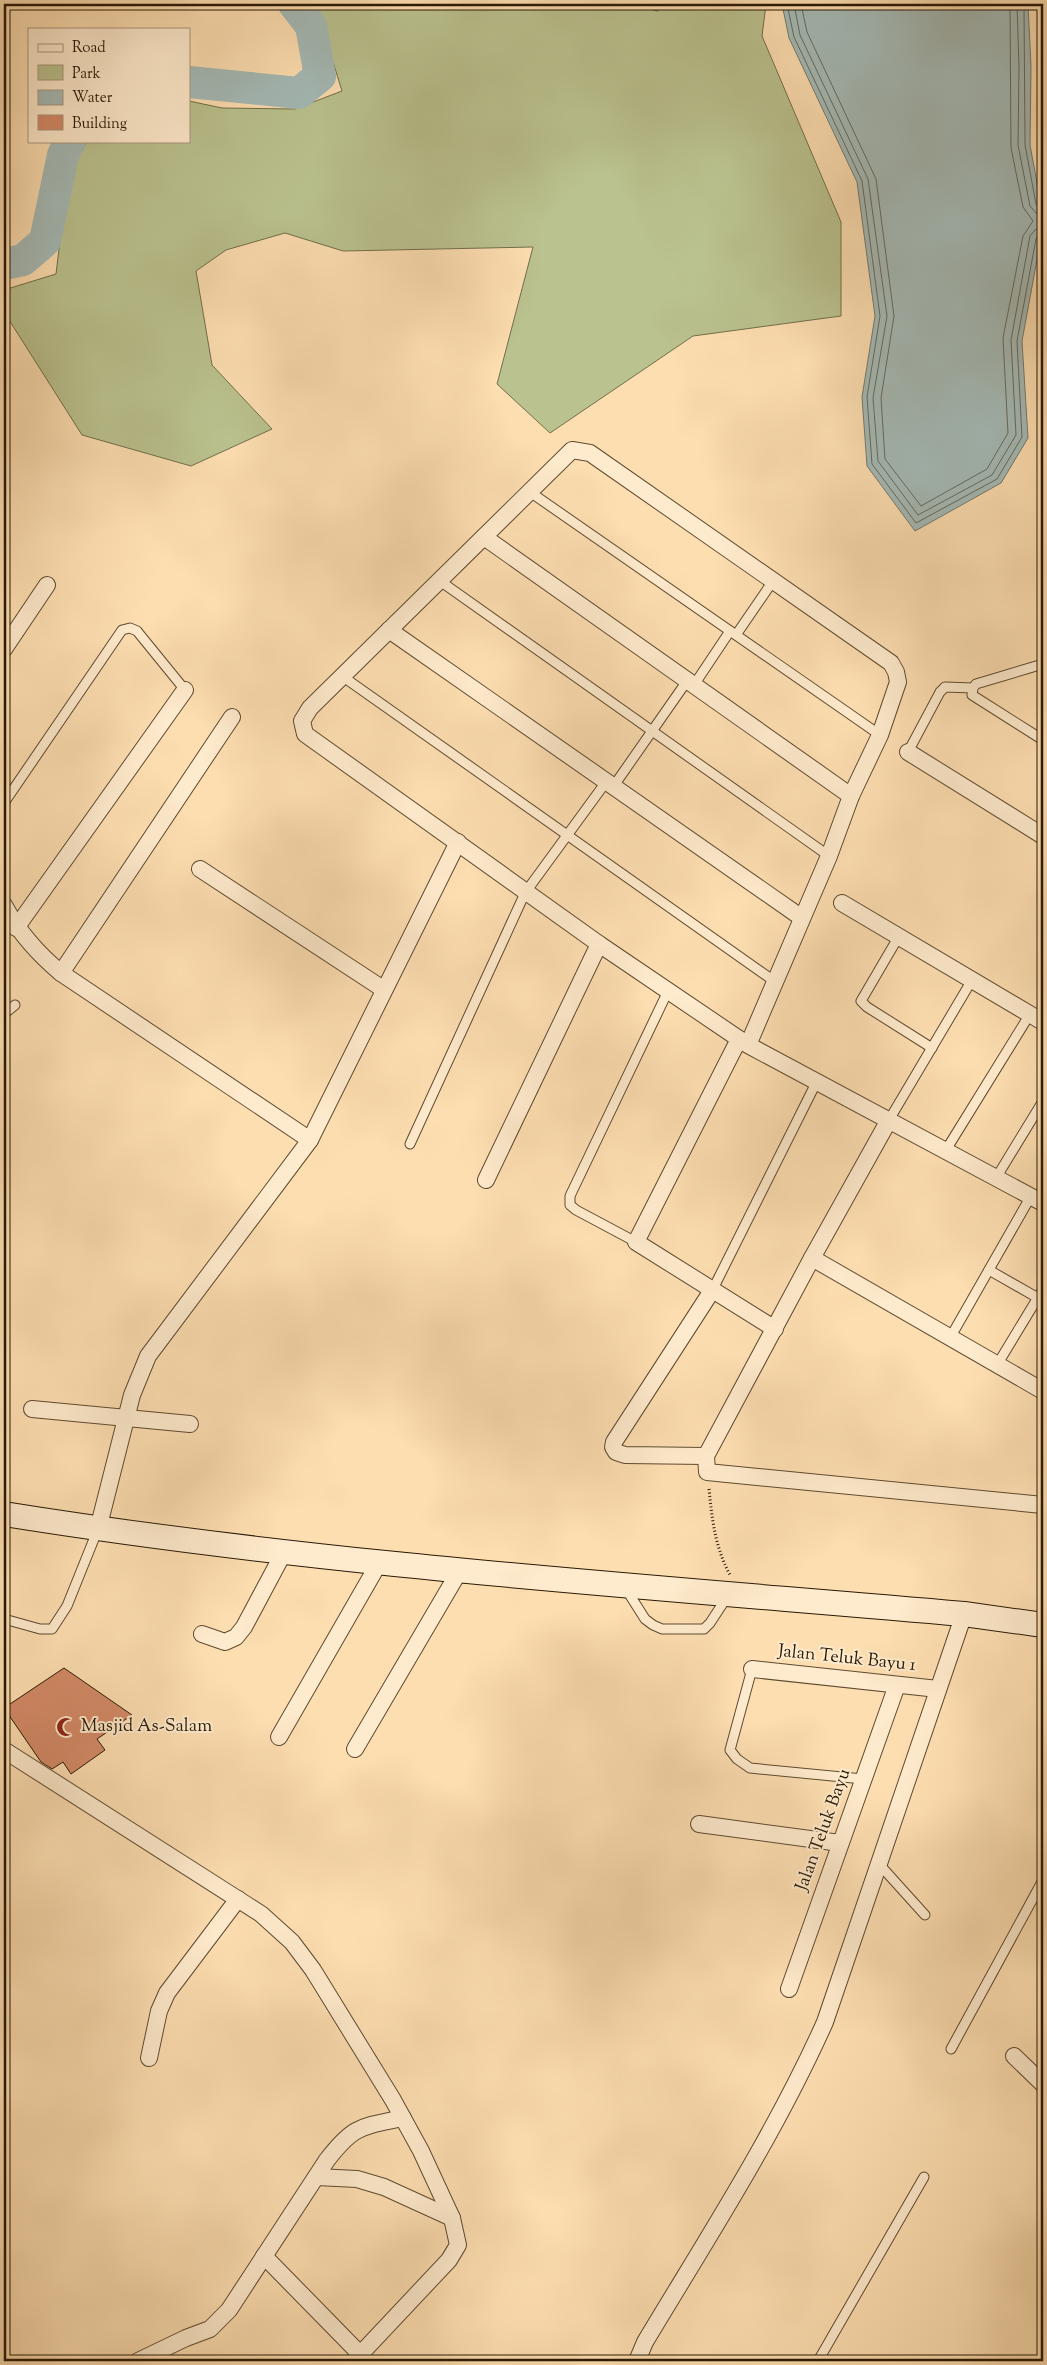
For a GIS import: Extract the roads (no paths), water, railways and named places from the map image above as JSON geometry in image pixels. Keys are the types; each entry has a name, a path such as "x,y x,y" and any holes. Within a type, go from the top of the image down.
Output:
{"main road":[{"path":"4,1514 98,1529 378,1563 964,1614 1043,1625"}],"street":[{"path":"776,1329 636,1242 743,1042 774,981 828,856 851,796 880,735 898,682 896,672 891,663 590,453 572,450 310,708 302,721 305,734 458,842 525,893 743,1042 1037,1200"},
{"path":"484,538 851,796"},
{"path":"4,649 47,584"},
{"path":"389,630 802,918"},
{"path":"16,928 185,690"},
{"path":"62,973 232,717"},
{"path":"908,752 1043,836"},
{"path":"98,1529 126,1416 139,1374 148,1356 310,1140 383,989 458,842"},
{"path":"200,869 383,989"},
{"path":"842,902 1037,1018"},
{"path":"4,904 16,928 37,953 62,973 310,1140"},
{"path":"486,1180 598,944"},
{"path":"889,1120 812,1258 776,1329 706,1456 708,1472 1043,1505"},
{"path":"812,1258 1043,1391"},
{"path":"706,1456 625,1455 616,1452 613,1447 614,1442 713,1290"},
{"path":"32,1409 126,1416 190,1424"},
{"path":"202,1634 225,1642 236,1637 244,1627 284,1552"},
{"path":"279,1737 378,1563"},
{"path":"355,1749 460,1570"},
{"path":"637,2361 645,2342 761,2149 804,2068 825,2022 964,1614"},
{"name":"Jalan Teluk Bayu 1","path":"752,1669 938,1689"},
{"name":"Jalan Teluk Bayu","path":"788,1989 897,1685"},
{"path":"6,1755 238,1899 275,1926 308,1964 403,2118 421,2151 452,2218 458,2245 449,2260 357,2358 264,2256"},
{"path":"699,1824 840,1843"},
{"path":"149,2058 159,2011 167,1993 238,1899"},
{"path":"1014,2056 1043,2084"},
{"path":"138,2361 186,2338 210,2329 229,2310 316,2177 344,2138 356,2129 403,2118"},
{"path":"316,2177 357,2179 384,2187 452,2218"}],"lane":[{"path":"530,492 880,735"},
{"path":"440,581 828,856"},
{"path":"410,1144 525,893 566,835 733,633 773,581"},
{"path":"4,803 122,630 130,628 137,631 185,690"},
{"path":"1043,664 976,684 972,694 977,700 1043,740"},
{"path":"342,676 774,981"},
{"path":"908,752 945,686 973,688"},
{"path":"899,936 861,1002 932,1048"},
{"path":"889,1120 972,980"},
{"path":"636,1242 576,1210 570,1204 570,1196 668,991"},
{"path":"4,1014 16,1006"},
{"path":"946,1150 1037,1018"},
{"path":"713,1290 817,1081"},
{"path":"996,1178 1043,1101"},
{"path":"950,1338 989,1270 1037,1200"},
{"path":"989,1270 1038,1298"},
{"path":"997,1365 1043,1289"},
{"path":"4,1619 40,1630 52,1629 67,1606 98,1529"},
{"path":"623,1585 645,1619 662,1629 704,1629 735,1594"},
{"path":"752,1669 730,1750 737,1759 750,1768 863,1779"},
{"path":"879,1864 925,1915"},
{"path":"951,2049 1043,1880"},
{"path":"818,2361 924,2177"}],"water":[{"path":"635,4 667,4 657,11"},
{"path":"782,4 1028,4 1031,66 1030,145 1043,215 1043,227 1022,341 1028,438 1001,483 915,531 867,466 862,397 875,316 857,182 789,38"}],"waterway":[{"path":"190,82 299,93 320,76 311,26 294,4"},
{"path":"4,264 23,260 45,241 63,155 70,142"}],"place":[{"name":"Masjid As-Salam","path":"66,1727"}]}
